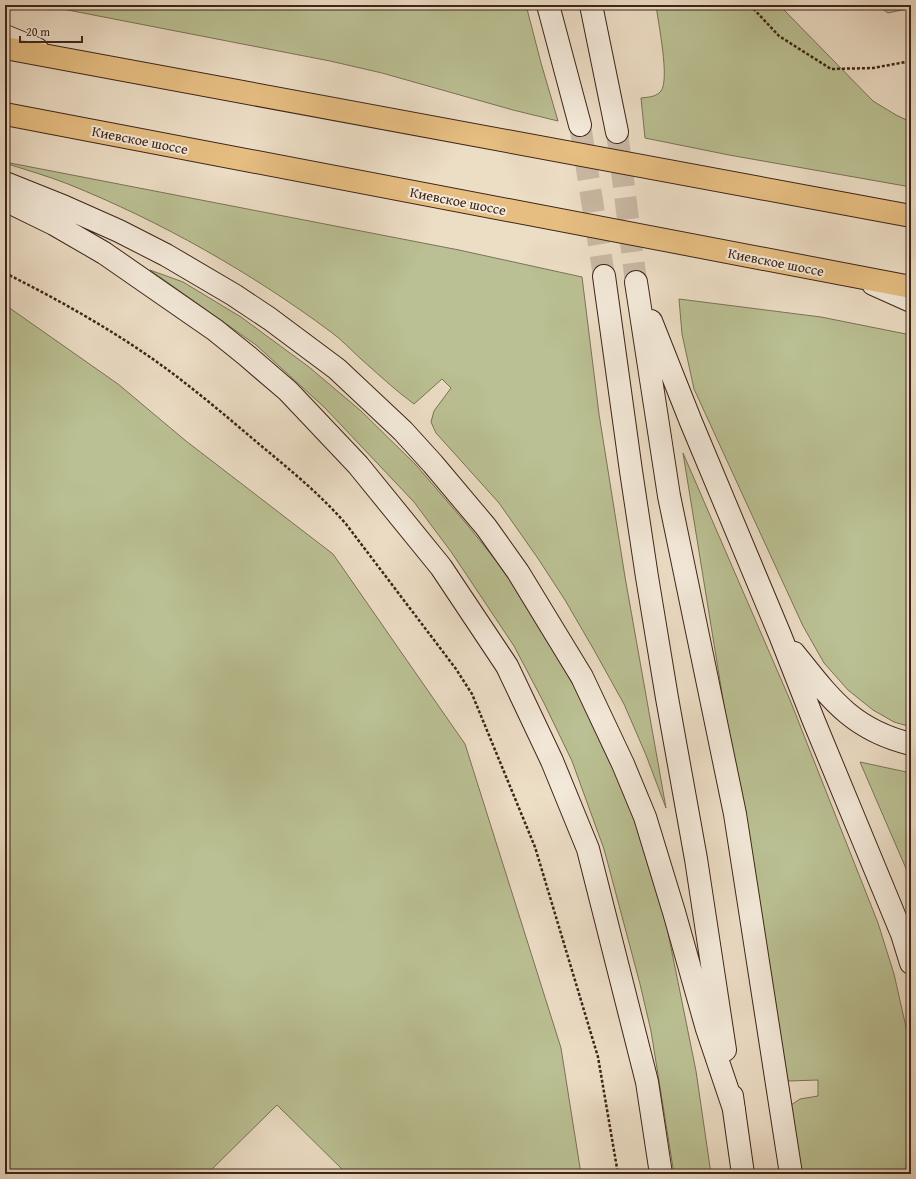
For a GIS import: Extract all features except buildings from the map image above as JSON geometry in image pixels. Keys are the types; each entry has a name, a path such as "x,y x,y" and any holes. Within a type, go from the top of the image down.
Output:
{"highway":[{"path":"5,48 911,216"},
{"name":"Киевское шоссе","path":"5,114 911,287"}],"main road":[{"path":"548,5 580,125"},
{"path":"591,5 617,132"},
{"path":"5,36 58,58"},
{"path":"5,183 120,231 166,255 234,295 276,323 337,369 403,431 486,527 518,572 582,677 623,764 645,817 707,1029 734,1109"},
{"path":"5,200 54,224 104,253 215,330 246,355 288,391 358,465 446,574 507,666 552,761 588,849 647,1082 661,1174"},
{"path":"604,276 644,554 667,698 696,859 743,1174"},
{"path":"855,277 911,301"},
{"path":"791,1174 735,814 669,496 636,282 691,422 902,934 911,963"},
{"path":"780,635 828,695 851,717 882,735 911,744"}],"path":[{"path":"750,5 779,36 831,69 874,68 911,61"},
{"path":"5,273 85,316 122,338 157,362 221,412 311,487 329,504 346,524 456,669 472,694 535,847 598,1057 618,1174"}],"green space":[{"path":"42,5 526,5 558,121 513,110 382,73 330,61"},
{"path":"656,5 780,5 873,101 911,122 911,187 729,155 645,138 641,98 652,96 661,91 664,75 663,50"},
{"path":"877,5 911,5 911,8 888,13"},
{"path":"5,162 459,250 582,277 599,414 625,577 666,808 646,755 624,704 565,600 499,503 436,433 431,422 434,411 451,388 442,379 414,404 331,332 269,289 237,269 171,232 103,199 60,181"},
{"path":"150,270 183,282 241,317 309,367 361,411 416,465 465,522 506,573 547,638 595,724 629,801 662,903 696,1071 711,1174 674,1174 651,1031 604,849 572,761 514,646 452,553 414,502 325,408 256,345"},
{"path":"679,299 821,317 911,335 911,727 894,722 873,710 848,690 824,663 803,626 694,389 682,334"},
{"path":"5,307 11,309 118,384 186,441 333,554 465,744 561,1048 581,1174 347,1174 277,1105 207,1174 5,1174"},
{"path":"683,453 790,700 878,923 894,974 906,1027 911,1061 911,1132 905,1174 801,1174 791,1105 800,1099 818,1096 818,1080 789,1081 784,1075"},
{"path":"860,762 911,773 911,880"}],"tunnel":[{"path":"580,125 604,276"},
{"path":"617,132 636,282"}]}
